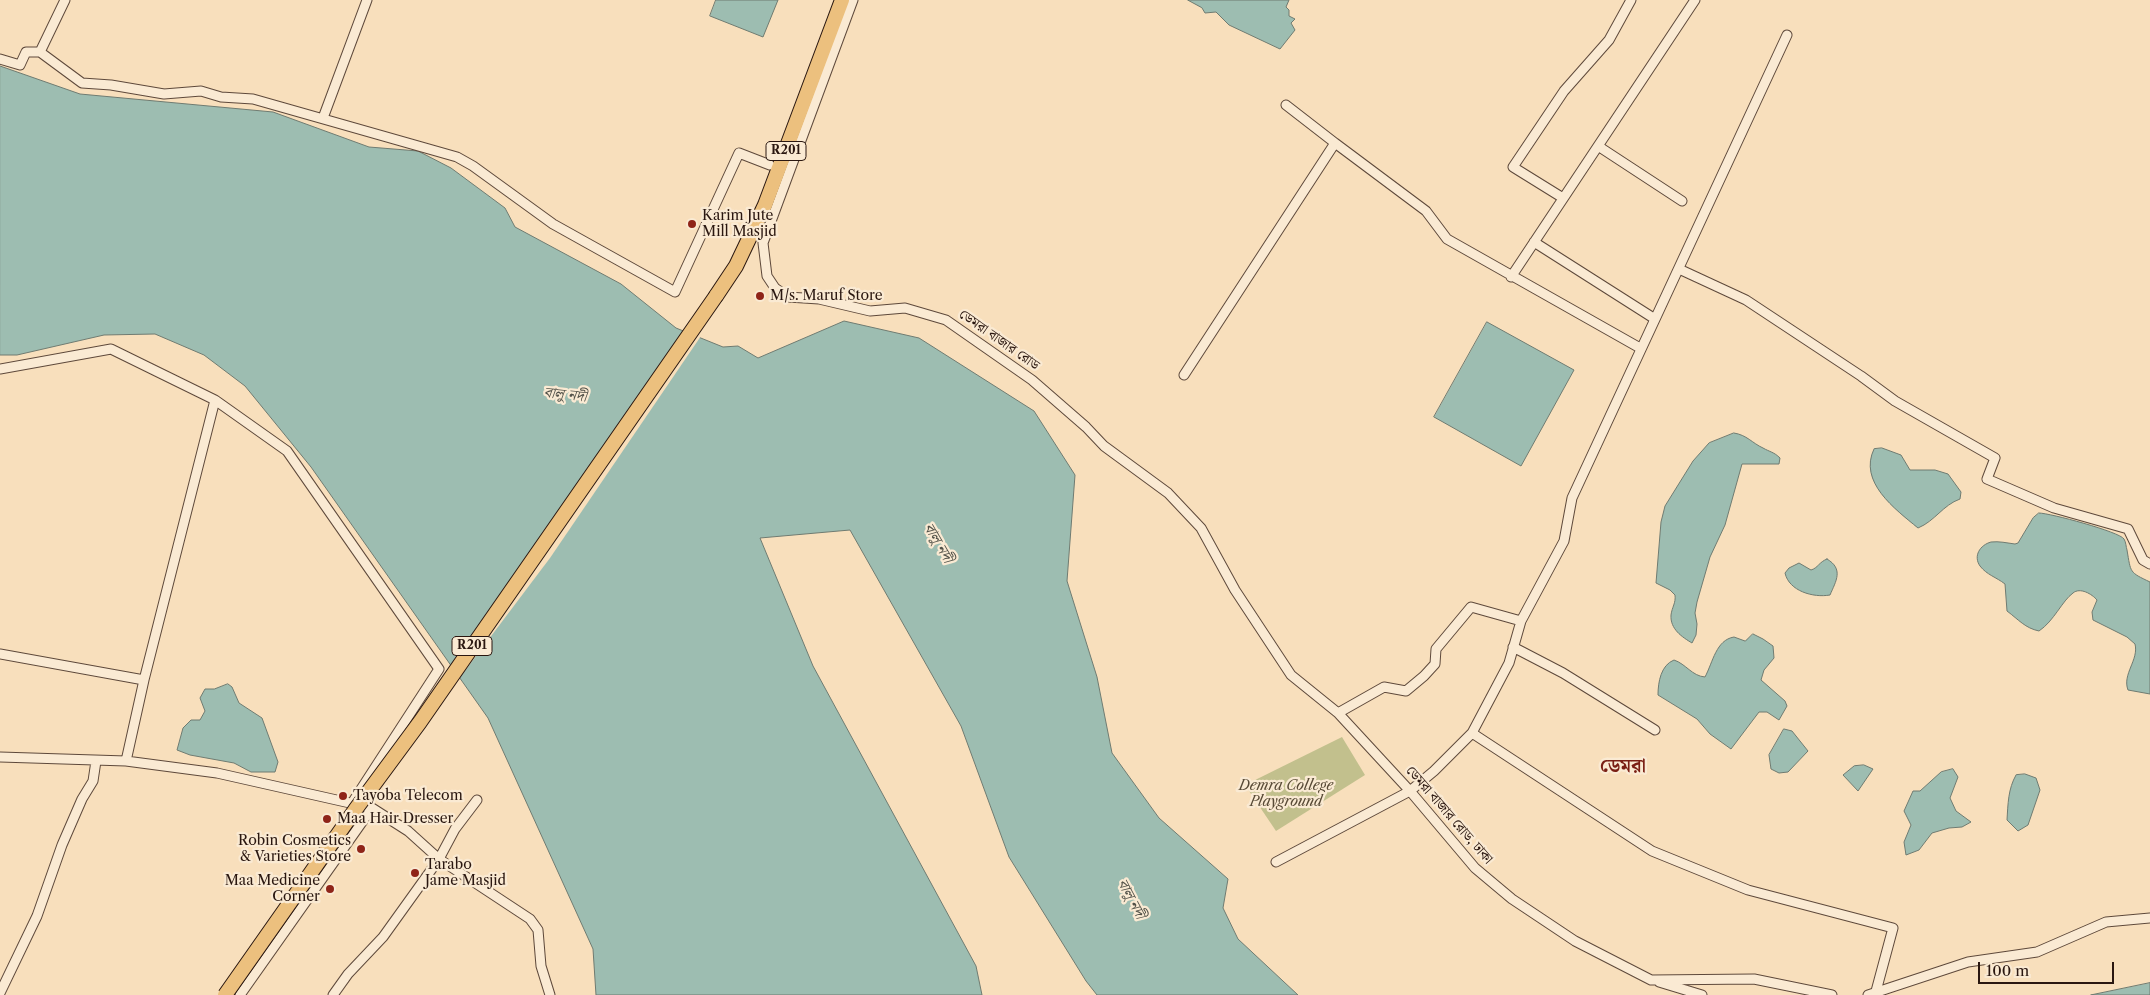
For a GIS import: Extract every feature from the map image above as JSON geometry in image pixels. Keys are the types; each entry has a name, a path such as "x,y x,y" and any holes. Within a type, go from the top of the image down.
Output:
{"main road":[{"name":"R201","path":"226,995 359,805 420,722 736,266 765,205 842,0"}],"street":[{"path":"40,52 65,0"},
{"path":"322,118 367,0"},
{"name":"ডেমরা বাজার রোড","path":"854,0 763,243 767,276 775,288 788,296 819,299 870,311 905,308 946,320 1032,380 1086,427 1104,446 1168,493 1201,528 1235,590 1291,675 1338,713"},
{"path":"1563,198 1513,167 1564,91 1609,40 1631,0"},
{"path":"1511,277 1695,0"},
{"path":"1276,862 1410,791 1434,771 1472,733 1508,663 1521,620 1564,541 1572,498 1640,348 1679,269 1787,35"},
{"path":"0,59 20,65 26,52 40,52 82,83 110,85 164,94 201,91 221,96 253,99 457,157 473,166 553,224 675,292 738,153 770,165"},
{"path":"1286,106 1426,210 1446,239 1640,348"},
{"path":"1184,375 1335,143"},
{"path":"1598,146 1682,201"},
{"path":"1534,242 1654,319"},
{"path":"1679,269 1746,300 1895,400 1995,458 1987,479 2054,508 2128,529 2143,560 2150,564"},
{"path":"0,369 111,349 214,400 287,451 439,669 352,805"},
{"path":"126,761 144,680 214,400"},
{"path":"1338,713 1384,687 1406,691 1435,664 1436,649 1471,607 1521,620"},
{"path":"1513,647 1563,672 1655,730"},
{"path":"0,654 144,680"},
{"name":"ডেমরা বাজার রোড, ঢাকা","path":"1338,713 1410,791 1475,868 1512,900 1576,941 1651,980 1754,979 1832,995"},
{"path":"1472,733 1652,851 1748,890 1893,928 1873,994"},
{"path":"0,758 126,761 217,773 372,808 408,831 440,859 530,919 538,930 541,966 550,995"},
{"path":"0,993 37,916 62,845 82,799 93,781 96,761"},
{"path":"333,995 348,974 383,937 440,859 454,829 477,800"},
{"path":"240,995 372,808"},
{"path":"1873,994 1968,962 2037,952 2106,922 2150,918"},
{"path":"1651,980 1702,995"}],"green space":[{"name":"Demra College Playground","path":"1342,737 1365,775 1276,831 1245,785"}],"water":[{"path":"716,0 778,0 763,37 710,16"},
{"path":"1188,0 1289,0 1286,7 1289,10 1289,16 1295,19 1291,23 1295,30 1280,49 1229,25 1216,12 1205,13 1202,8"},
{"name":"বালু নদী","path":"0,66 80,94 273,112 369,147 418,151 451,168 505,208 515,227 621,284 676,328 723,347 738,346 758,358 844,321 919,338 1034,411 1075,475 1067,581 1097,677 1112,753 1159,818 1228,879 1223,908 1238,939 1298,995 1097,995 1086,981 1009,857 961,726 850,530 760,538 813,666 976,966 982,995 596,995 593,949 488,718 311,467 245,386 204,355 155,334 104,335 17,355 0,355"},
{"path":"1487,322 1574,370 1521,466 1434,417"},
{"path":"1734,433 1742,435 1776,454 1780,458 1779,464 1742,464 1725,525 1710,557 1697,602 1695,613 1696,635 1692,643 1681,635 1672,624 1671,615 1675,595 1670,590 1656,583 1661,522 1665,506 1693,461 1709,443"},
{"path":"1882,448 1901,455 1910,470 1935,470 1948,474 1961,492 1960,499 1918,528 1881,494 1875,483 1871,473 1870,461 1874,449"},
{"path":"2039,513 2084,523 2111,532 2124,539 2130,568 2135,574 2150,582 2150,694 2128,690 2127,678 2135,656 2135,644 2127,637 2093,620 2092,612 2097,600 2089,594 2082,591 2073,593 2039,631 2026,626 2007,611 2005,584 1980,566 1977,558 1979,551 1987,543 1991,542 2018,543 2033,518"},
{"path":"1827,559 1837,571 1836,580 1830,595 1823,596 1803,592 1787,579 1785,573 1789,568 1799,563 1811,570"},
{"path":"1753,634 1773,646 1774,658 1764,670 1761,680 1785,701 1787,706 1779,720 1767,712 1759,712 1731,749 1710,734 1697,719 1658,695 1659,685 1663,670 1670,662 1674,660 1696,674 1705,677 1716,652 1723,642 1734,637 1745,641"},
{"path":"228,684 232,687 239,703 262,718 278,762 275,772 251,772 234,763 190,755 177,750 183,728 191,720 200,720 205,711 200,698 205,689 214,689"},
{"path":"1784,729 1792,731 1808,751 1788,772 1779,773 1771,769 1769,755"},
{"path":"1864,765 1873,769 1858,791 1843,775 1854,766"},
{"path":"1953,769 1958,777 1950,798 1956,811 1971,822 1962,827 1949,828 1932,833 1919,850 1906,855 1904,842 1911,825 1904,811 1913,791 1920,791 1941,772"},
{"path":"2025,774 2036,778 2040,790 2028,825 2018,831 2007,820 2008,802 2011,786 2016,775"},
{"path":"2150,983 2150,995 2091,995"}],"pier":[{"path":"688,330 701,336 550,558 458,680 450,668"}],"place":[{"name":"Karim Jute Mill Masjid","path":"692,224"},
{"name":"M/s. Maruf Store","path":"760,296"},
{"name":"Tayoba Telecom","path":"343,796"},
{"name":"Maa Hair Dresser","path":"327,819"},
{"name":"Robin Cosmetics & Varieties Store","path":"361,849"},
{"name":"Tarabo Jame Masjid","path":"415,873"},
{"name":"Maa Medicine Corner","path":"330,889"}],"district":[{"name":"ডেমরা","path":"1623,767"}]}
